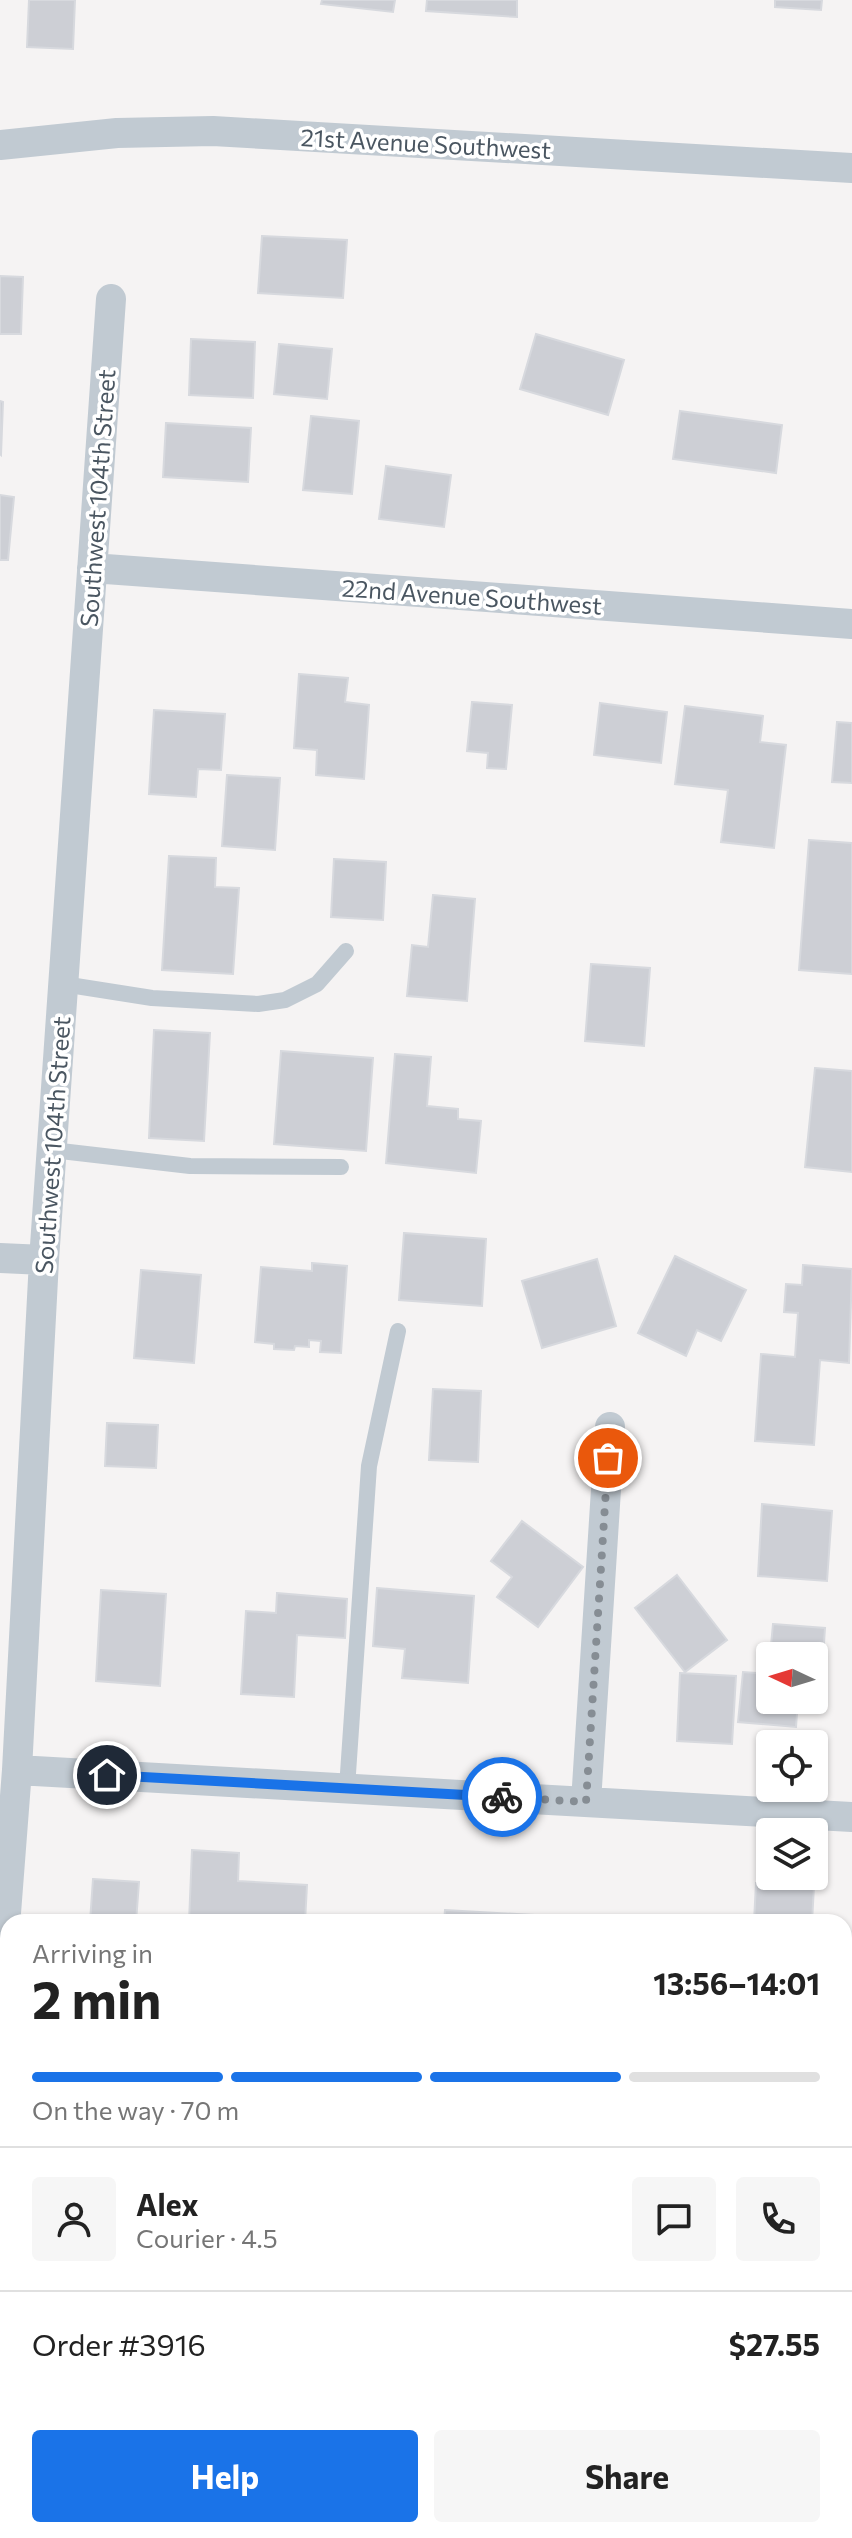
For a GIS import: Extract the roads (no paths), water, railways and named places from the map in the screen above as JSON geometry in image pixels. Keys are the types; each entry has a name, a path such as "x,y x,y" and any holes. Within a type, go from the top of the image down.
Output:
{"street":[{"name":"21st Avenue Southwest","path":"0,145 117,133 213,131 852,168"},
{"name":"Southwest 104th Street","path":"6,1914 17,1770 44,1260 111,299"},
{"name":"22nd Avenue Southwest","path":"92,568 852,624"},
{"path":"0,1258 44,1260"},
{"path":"586,1802 610,1427"},
{"path":"17,1770 852,1817"}],"lane":[{"path":"63,984 152,998 258,1004 285,1000 317,984 346,951"},
{"path":"52,1150 190,1166 341,1167"},
{"path":"347,1788 369,1466 398,1331"}]}
